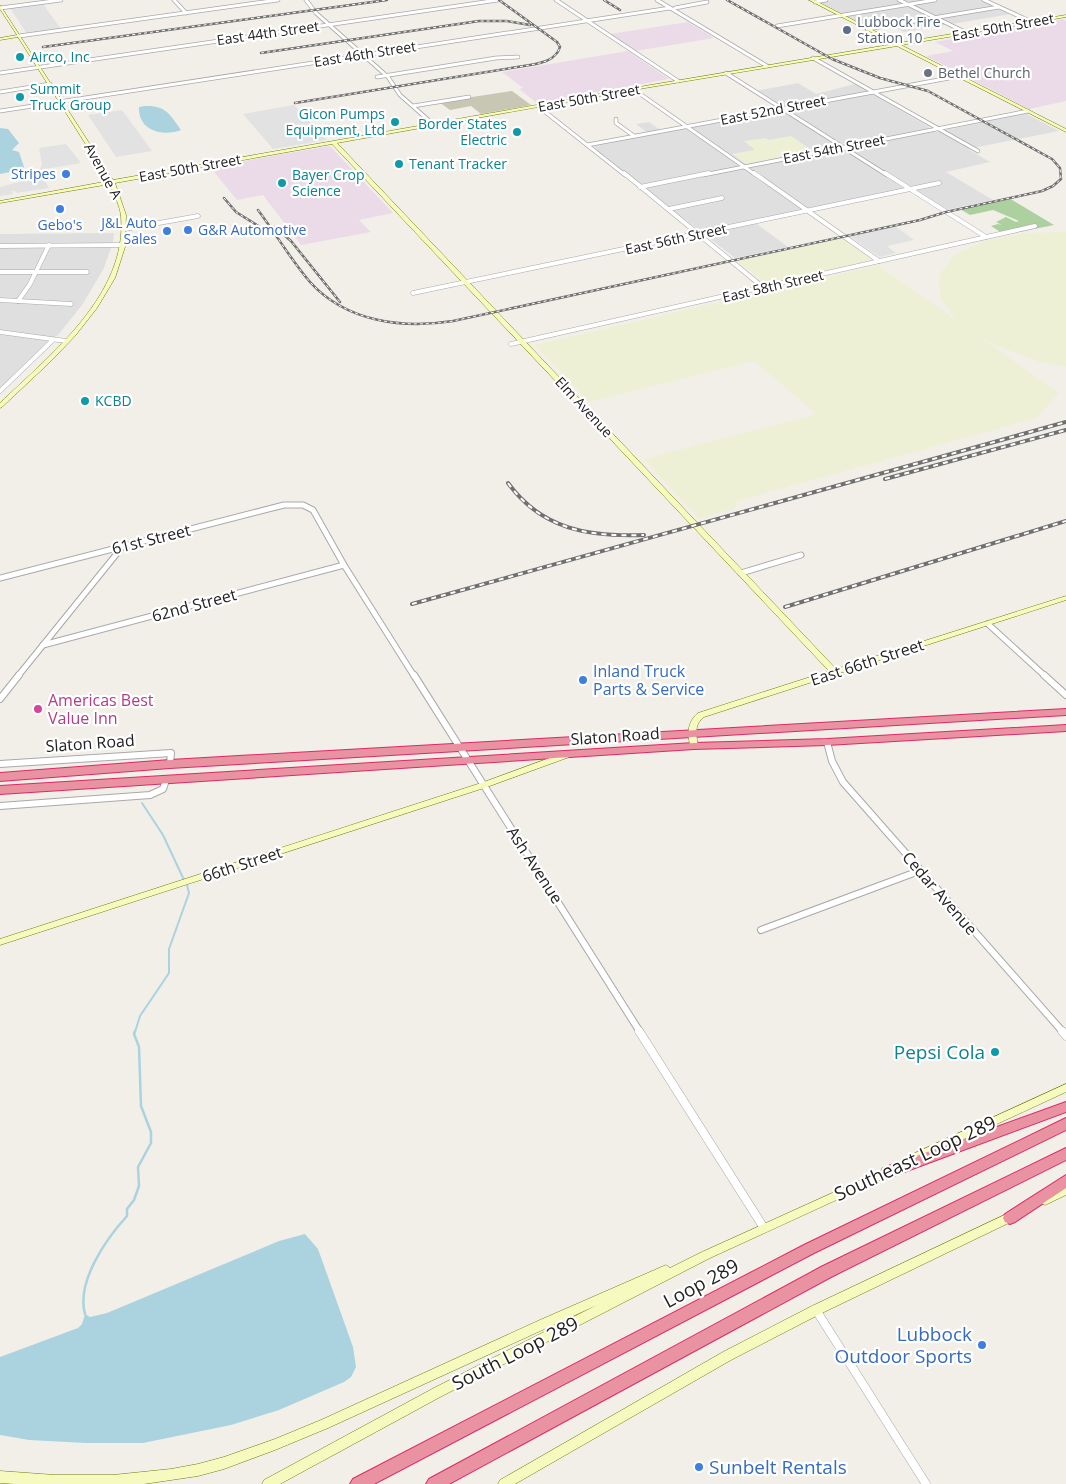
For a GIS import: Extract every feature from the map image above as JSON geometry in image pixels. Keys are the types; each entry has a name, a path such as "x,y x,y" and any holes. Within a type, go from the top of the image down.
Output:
{"highway":[{"name":"Slaton Road","path":"2,776 170,764 1066,712"},
{"path":"891,722 896,738"},
{"name":"Slaton Road","path":"0,790 694,746 828,742 1066,728"},
{"path":"166,780 170,764"},
{"path":"0,795 88,785"},
{"path":"888,1172 1066,1107"},
{"name":"Loop 289","path":"358,1484 793,1257 1066,1124"},
{"path":"434,1484 826,1272 1066,1154"},
{"path":"1010,1218 1066,1181"}],"main road":[{"path":"813,1 1066,131"},
{"name":"Avenue A","path":"0,7 112,182 121,205 125,229 116,270 106,291 85,320 66,341 0,406"},
{"name":"East 50th Street","path":"0,202 633,89 1066,16"},
{"path":"0,39 19,36"},
{"name":"Elm Avenue","path":"333,142 835,673"},
{"name":"East 66th Street","path":"692,733 694,721 701,715 1066,598"},
{"path":"692,733 694,746"},
{"path":"484,785 569,754"},
{"name":"66th Street","path":"0,942 484,785"},
{"name":"Southeast Loop 289","path":"764,1228 1066,1088"},
{"path":"505,1484 727,1356 816,1310 1066,1190"},
{"name":"South Loop 289","path":"268,1484 438,1392 706,1255 764,1228"},
{"path":"0,1477 100,1483 143,1479 223,1464 308,1431 649,1278 706,1255"}],"street":[{"path":"0,7 61,0"},
{"path":"174,0 186,13"},
{"path":"19,36 278,0"},
{"path":"306,0 313,10 386,76 397,91 434,125"},
{"name":"East 44th Street","path":"0,73 498,0"},
{"path":"556,0 678,82"},
{"path":"657,0 767,66"},
{"path":"813,1 826,0"},
{"path":"899,0 967,34"},
{"path":"777,26 935,0"},
{"path":"985,0 992,0"},
{"path":"985,0 1032,22"},
{"path":"707,2 675,8 747,52"},
{"path":"867,29 999,7"},
{"name":"East 46th Street","path":"0,111 670,8"},
{"path":"377,77 496,58 518,57"},
{"path":"813,58 978,151"},
{"path":"726,73 986,237"},
{"name":"East 52nd Street","path":"587,145 960,76"},
{"path":"0,92 50,84"},
{"path":"633,89 879,262"},
{"path":"413,106 469,97"},
{"path":"539,107 669,209 764,288"},
{"name":"East 54th Street","path":"640,187 1028,111"},
{"path":"616,119 616,122 634,136"},
{"name":"East 56th Street","path":"413,294 939,183"},
{"path":"669,209 722,198"},
{"path":"125,229 198,216"},
{"name":"East 58th Street","path":"511,344 1035,226"},
{"path":"18,301 29,286 49,245"},
{"path":"0,246 123,245"},
{"path":"0,272 87,272"},
{"path":"0,300 71,304"},
{"path":"0,332 66,341"},
{"path":"0,390 53,340"},
{"name":"61st Street","path":"0,578 284,505 303,504"},
{"name":"Ash Avenue","path":"303,504 313,510 344,565 764,1228"},
{"path":"0,699 123,546"},
{"path":"741,573 801,554"},
{"name":"62nd Street","path":"43,645 344,565"},
{"path":"988,624 1066,695"},
{"name":"Cedar Avenue","path":"828,742 832,761 843,782 1066,1036"},
{"name":"Slaton Road","path":"0,764 171,753 170,764"},
{"path":"0,806 150,795 164,789 166,780"},
{"path":"761,930 920,870"},
{"path":"816,1310 926,1484"}],"shaded area":[{"path":"832,0 987,0 1011,14 904,32 890,25 870,28 820,2"},
{"path":"43,4 61,29 27,34 10,8"},
{"path":"1063,19 1066,21 1066,101 1029,109 926,56 953,51 935,42"},
{"path":"688,22 714,38 635,51 610,34"},
{"path":"628,51 669,79 537,103 519,89 523,88 502,72"},
{"path":"798,83 816,94 855,84 929,127 928,129 937,132 1025,113 1059,131 968,149 990,162 946,172 993,200 945,210 910,188 753,221 788,247 735,258 593,146 649,134 636,124 649,122 663,132 784,110 755,91"},
{"path":"512,91 531,105 481,114 471,106 450,110 439,102"},
{"path":"294,105 327,140 273,149 243,114"},
{"path":"122,110 152,151 116,157 88,115"},
{"path":"791,136 813,151 746,164 732,154 755,150 744,141 765,138 769,140"},
{"path":"66,144 81,163 39,170 42,165 39,148"},
{"path":"330,146 393,213 359,220 371,232 301,245 263,195 237,200 210,167"},
{"path":"42,176 49,188 17,193 12,191 13,194 0,196 0,187"},
{"path":"895,226 914,240 887,246 896,253 880,257 849,236"},
{"path":"1066,232 1066,367 1040,362 992,344 972,331 1059,393 1037,418 737,501 736,508 699,519 644,459 816,414 754,361 589,402 535,345 878,265 956,320 940,298 939,275 954,255 984,241 1024,233"},
{"path":"114,233 113,242 104,268 82,305 58,335 47,342 0,387 0,234"},
{"path":"842,238 874,261 771,283 764,282 737,261"}],"green space":[{"path":"1009,198 1054,225 1005,235 991,226 1002,225 996,222 1006,217 1016,222 1019,221 993,210 970,215 960,209"}],"water":[{"path":"145,106 162,109 174,119 181,130 167,133 147,127 140,115 139,107"},
{"path":"0,128 8,129 19,143 12,150 19,152 24,167 21,170 0,174"},
{"path":"305,1234 318,1249 353,1347 356,1367 351,1377 344,1382 279,1410 231,1425 143,1443 29,1440 0,1435 0,1357 78,1328 82,1324 85,1314 90,1317 107,1313 279,1241"}],"waterway":[{"path":"142,803 163,835 184,880"},
{"path":"135,1032 140,1016 169,973 169,949 189,893 187,885"},
{"path":"85,1314 83,1302 89,1275 102,1249 127,1216 127,1209 134,1200 139,1186 138,1167 151,1143 151,1132 141,1106 139,1047 134,1034 135,1031"}],"railway":[{"path":"43,47 387,0"},
{"path":"295,103 535,64 552,58 560,47 557,42 499,0"},
{"path":"604,0 620,10"},
{"path":"258,210 296,265 324,295 341,306 376,320 415,324 453,321 920,220 946,212 1042,191 1053,186 1061,179 1060,168 1052,159 928,91 880,78 832,59 727,0"},
{"path":"261,53 479,21 507,21 530,25"},
{"path":"224,198 236,212 271,234"},
{"path":"275,227 291,241 340,302"},
{"path":"412,604 1066,422"},
{"path":"885,479 1066,430"},
{"path":"508,483 521,499 552,521 586,532 644,535"},
{"path":"785,607 1066,521"}],"place":[{"name":"Lubbock Fire Station 10","path":"847,30"},
{"name":"Airco, Inc","path":"20,57"},
{"name":"Bethel Church","path":"928,73"},
{"name":"Summit Truck Group","path":"20,97"},
{"name":"Gicon Pumps Equipment, Ltd","path":"395,122"},
{"name":"Border States Electric","path":"517,132"},
{"name":"Tenant Tracker","path":"399,164"},
{"name":"Stripes","path":"66,174"},
{"name":"Bayer Crop Science","path":"282,183"},
{"name":"Gebo's","path":"60,209"},
{"name":"G&R Automotive","path":"188,230"},
{"name":"J&L Auto Sales","path":"167,231"},
{"name":"KCBD","path":"85,401"},
{"name":"Inland Truck Parts & Service","path":"583,680"},
{"name":"Americas Best Value Inn","path":"38,709"},
{"name":"Pepsi Cola","path":"995,1052"},
{"name":"Lubbock Outdoor Sports","path":"982,1345"},
{"name":"Sunbelt Rentals","path":"699,1467"}]}
